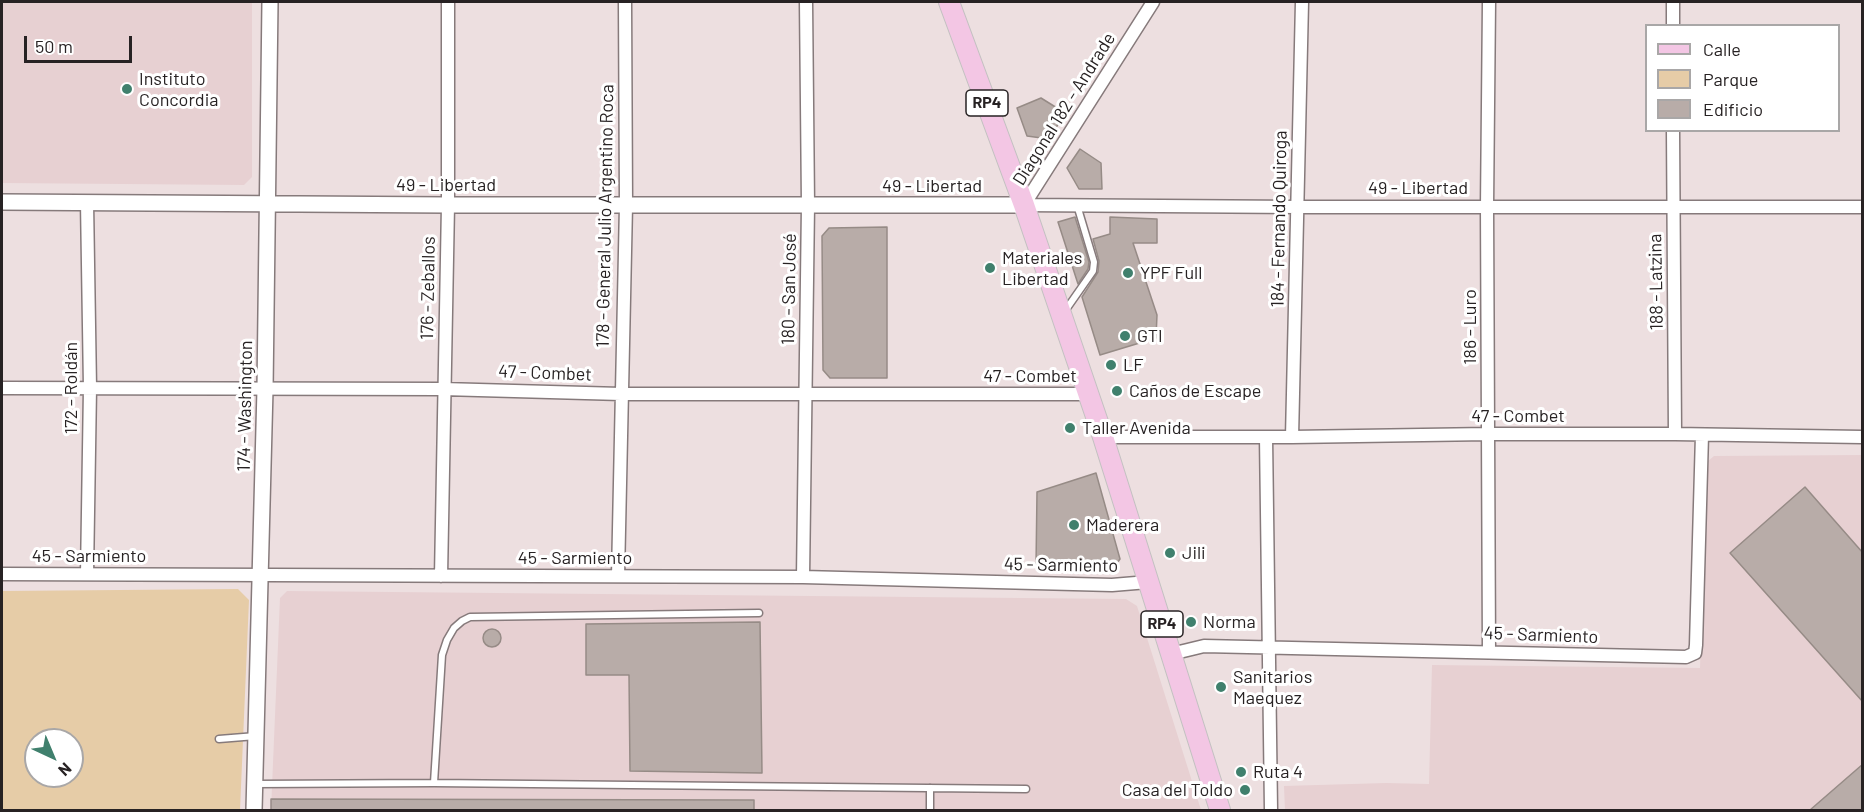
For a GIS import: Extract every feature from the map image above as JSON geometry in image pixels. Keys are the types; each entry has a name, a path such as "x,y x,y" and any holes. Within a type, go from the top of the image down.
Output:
{"main road":[{"name":"RP4","path":"949,2 1024,205 1103,437 1220,810"}],"street":[{"name":"174 - Washington","path":"254,810 265,389 270,2"},
{"name":"176 - Zeballos","path":"441,576 448,205 448,2"},
{"name":"178 - General Julio Argentino Roca","path":"618,576 626,205 625,2"},
{"name":"180 - San José","path":"803,577 808,205 806,2"},
{"name":"Diagonal 182 - Andrade","path":"1024,205 1153,2"},
{"name":"184 - Fernando Quiroga","path":"1292,437 1302,2"},
{"name":"186 - Luro","path":"1489,2 1487,207 1490,651"},
{"path":"1673,2 1673,24"},
{"name":"188 - Latzina","path":"1673,132 1675,434"},
{"name":"49 - Libertad","path":"2,202 448,205 1863,207"},
{"name":"172 - Roldán","path":"87,202 90,388 87,574"},
{"name":"47 - Combet","path":"2,388 443,388 621,394 1087,394"},
{"name":"47 - Combet","path":"1103,437 1488,434 1863,437"},
{"name":"45 - Sarmiento","path":"1172,654 1204,646 1686,657 1695,654 1702,435"},
{"path":"1266,437 1271,810"},
{"name":"45 - Sarmiento","path":"2,574 803,577 1112,585 1148,582"}],"lane":[{"path":"1061,316 1093,271 1094,262 1077,205"},
{"path":"434,783 442,655 454,628 462,621 470,617 759,613"},
{"path":"219,739 256,736"},
{"path":"255,784 434,783 1026,789"},
{"path":"930,788 930,810"}],"shaded area":[{"name":"Instituto Concordia","path":"2,2 252,2 252,177 244,185 2,183"},
{"path":"1862,455 1862,810 1285,810 1284,786 1429,784 1432,665 1700,668 1707,462 1714,456"},
{"path":"287,591 1126,599 1137,606 1201,810 271,810 280,598"}],"green space":[{"path":"238,589 249,600 240,810 2,810 2,591"}],"building":[{"path":"1041,98 1065,113 1049,139 1027,136 1017,108"},
{"path":"1080,149 1101,163 1102,189 1079,189 1067,168"},
{"path":"1075,217 1089,262 1088,269 1078,284 1058,222"},
{"path":"1110,217 1157,219 1157,243 1133,243 1157,315 1156,338 1100,355 1082,297 1098,272 1099,261 1093,239 1110,234"},
{"path":"887,227 887,378 830,378 823,370 822,236 829,228"},
{"name":"Maderera","path":"1096,473 1120,559 1115,566 1036,565 1037,492"},
{"path":"1805,487 1863,553 1863,702 1730,553"},
{"path":"760,622 762,773 630,771 629,675 586,675 586,624"},
{"path":"492,629 498,632 501,638 498,644 492,647 486,644 483,638 486,632"},
{"path":"1863,764 1863,810 1810,810"},
{"path":"271,799 754,800 754,810 271,810"}],"place":[{"name":"Instituto Concordia","path":"127,89"},
{"name":"Materiales Libertad","path":"990,268"},
{"name":"YPF Full","path":"1128,273"},
{"name":"GTI","path":"1125,336"},
{"name":"LF","path":"1111,365"},
{"name":"Caños de Escape","path":"1117,391"},
{"name":"Taller Avenida","path":"1070,428"},
{"name":"Maderera","path":"1074,525"},
{"name":"Jili","path":"1170,553"},
{"name":"Norma","path":"1191,622"},
{"name":"Sanitarios Maequez","path":"1221,687"},
{"name":"Ruta 4","path":"1241,772"},
{"name":"Casa del Toldo","path":"1245,790"}]}
